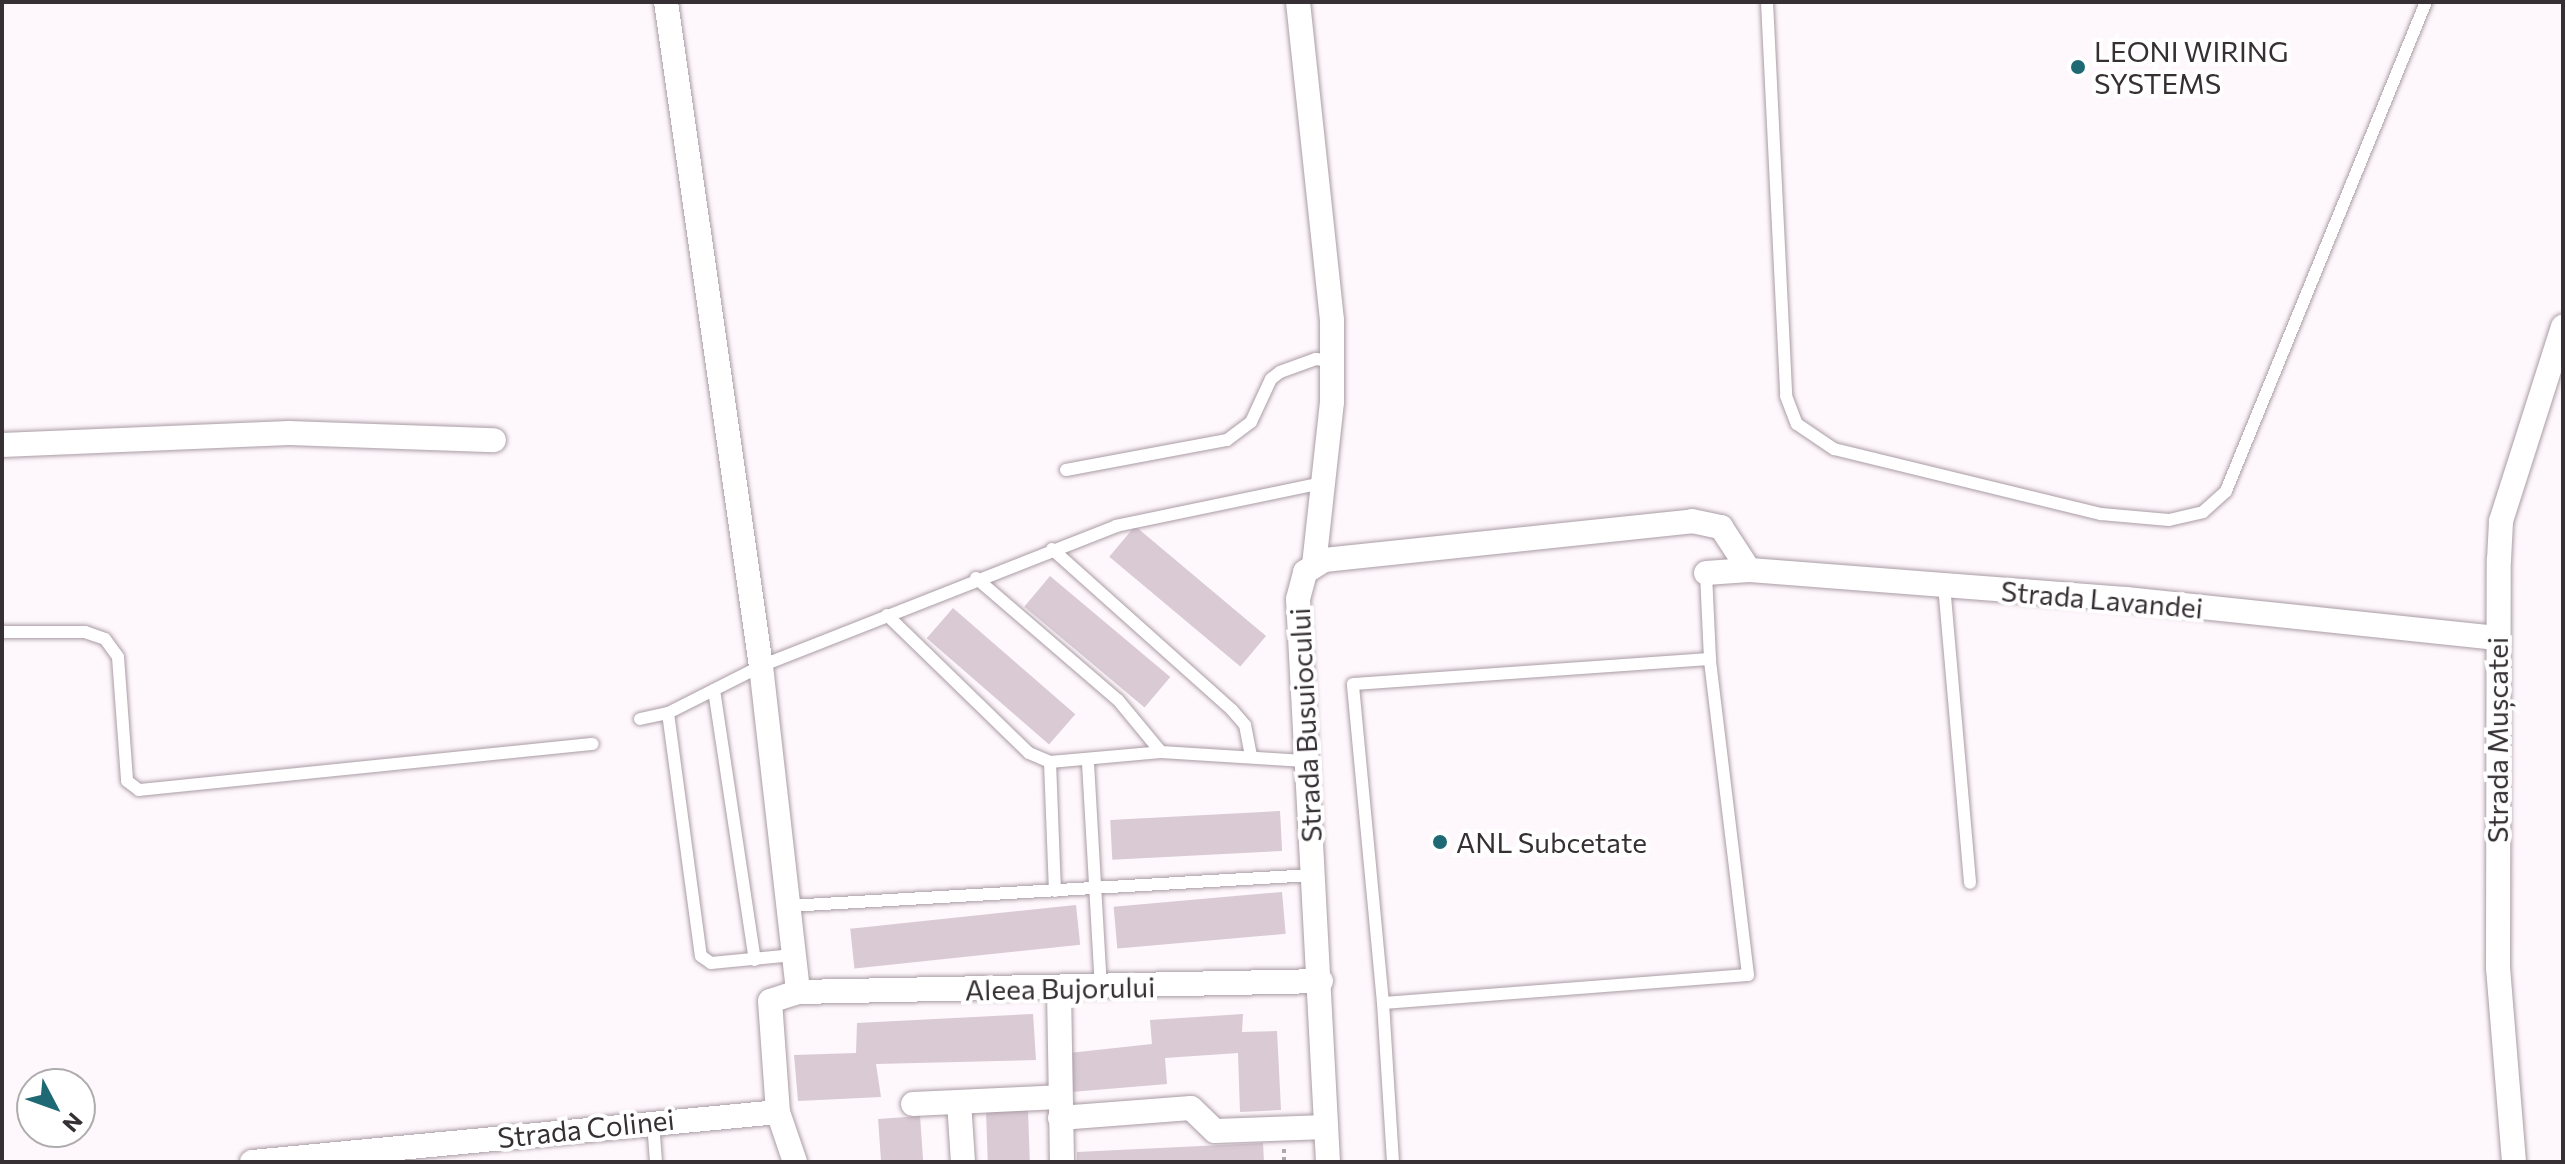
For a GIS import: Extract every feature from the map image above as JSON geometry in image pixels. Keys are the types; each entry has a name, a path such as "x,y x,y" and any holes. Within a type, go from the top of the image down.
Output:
{"street":[{"path":"666,2 761,666 789,906 798,992 770,1001 778,1112 795,1162"},
{"name":"Strada Busuiocului","path":"1298,2 1332,361 1314,564 1305,572 1298,599 1305,761 1321,981 1328,1162"},
{"name":"Strada Mușcatei","path":"2514,1162 2498,968 2497,638 2501,521 2563,327"},
{"path":"2,445 289,433 494,440"},
{"path":"1314,564 1692,521 1721,527 1749,570"},
{"name":"Strada Lavandei","path":"1706,573 1749,570 1944,585 2497,638"},
{"name":"Aleea Bujorului","path":"798,992 1059,990 1321,981"},
{"path":"1059,990 1062,1162"},
{"path":"913,1104 959,1102 1060,1108 1191,1108 1215,1131 1326,1127"},
{"path":"959,1102 963,1162"},
{"name":"Strada Colinei","path":"252,1162 778,1112"}],"lane":[{"path":"1767,2 1786,396 1797,424 1834,449 2101,514 2169,520 2203,512 2226,491 2426,2"},
{"path":"1066,470 1227,440 1251,422 1271,379 1280,372 1316,359 1332,361"},
{"path":"640,719 668,713 761,666 976,578 1116,526 1321,483"},
{"path":"1052,549 1232,710 1245,725 1251,755"},
{"path":"1383,1003 1748,975 1710,659 1706,573"},
{"path":"976,578 1118,700 1161,752"},
{"path":"1944,585 1970,883"},
{"path":"887,615 1029,753 1050,762 1088,763 1161,752 1251,755 1305,761"},
{"path":"2,632 85,632 105,639 118,657 127,781 139,790 593,744"},
{"path":"1393,1162 1383,1003 1353,684 1710,659"},
{"path":"714,690 755,960"},
{"path":"668,713 701,956 711,963 794,955"},
{"path":"1050,762 1055,891"},
{"path":"1088,763 1101,989"},
{"path":"789,906 1313,875"},
{"path":"653,1122 656,1162"}],"building":[{"path":"1135,526 1266,636 1240,667 1109,557"},
{"path":"1050,576 1170,677 1145,708 1024,607"},
{"path":"953,608 1075,714 1049,744 927,638"},
{"path":"1280,811 1282,851 1112,860 1110,820"},
{"path":"1282,892 1286,934 1117,949 1114,907"},
{"path":"1076,905 1080,945 854,969 850,929"},
{"path":"1033,1014 1036,1060 876,1064 881,1097 798,1101 794,1055 856,1053 857,1023"},
{"path":"1243,1014 1242,1032 1277,1031 1281,1110 1240,1112 1238,1053 1165,1058 1167,1084 1071,1092 1069,1053 1152,1044 1150,1020"},
{"path":"1028,1110 1030,1162 988,1162 986,1111"},
{"path":"920,1116 923,1162 881,1162 878,1119"},
{"path":"1263,1143 1264,1162 1077,1162 1077,1152"}],"place":[{"name":"LEONI WIRING SYSTEMS","path":"2078,67"},
{"name":"ANL Subcetate","path":"1440,842"}]}
